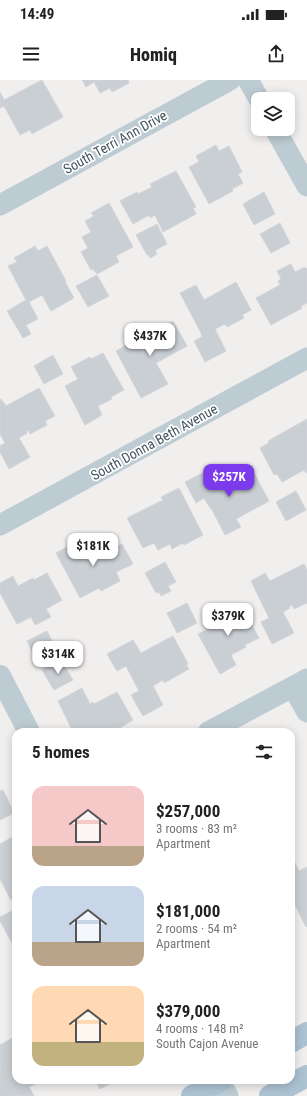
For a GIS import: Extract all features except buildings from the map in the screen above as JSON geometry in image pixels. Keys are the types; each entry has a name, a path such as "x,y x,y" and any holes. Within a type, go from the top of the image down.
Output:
{"main road":[{"path":"295,1040 307,1033"},
{"path":"295,1082 307,1076"},
{"path":"192,1096 222,1084"},
{"path":"270,1096 292,1084"}],"street":[{"name":"South Terri Ann Drive","path":"0,205 230,80"},
{"path":"248,80 254,92"},
{"path":"279,136 307,186"},
{"name":"South Donna Beth Avenue","path":"0,525 307,358"},
{"path":"0,676 27,728"},
{"path":"216,728 300,683 307,712"}]}
